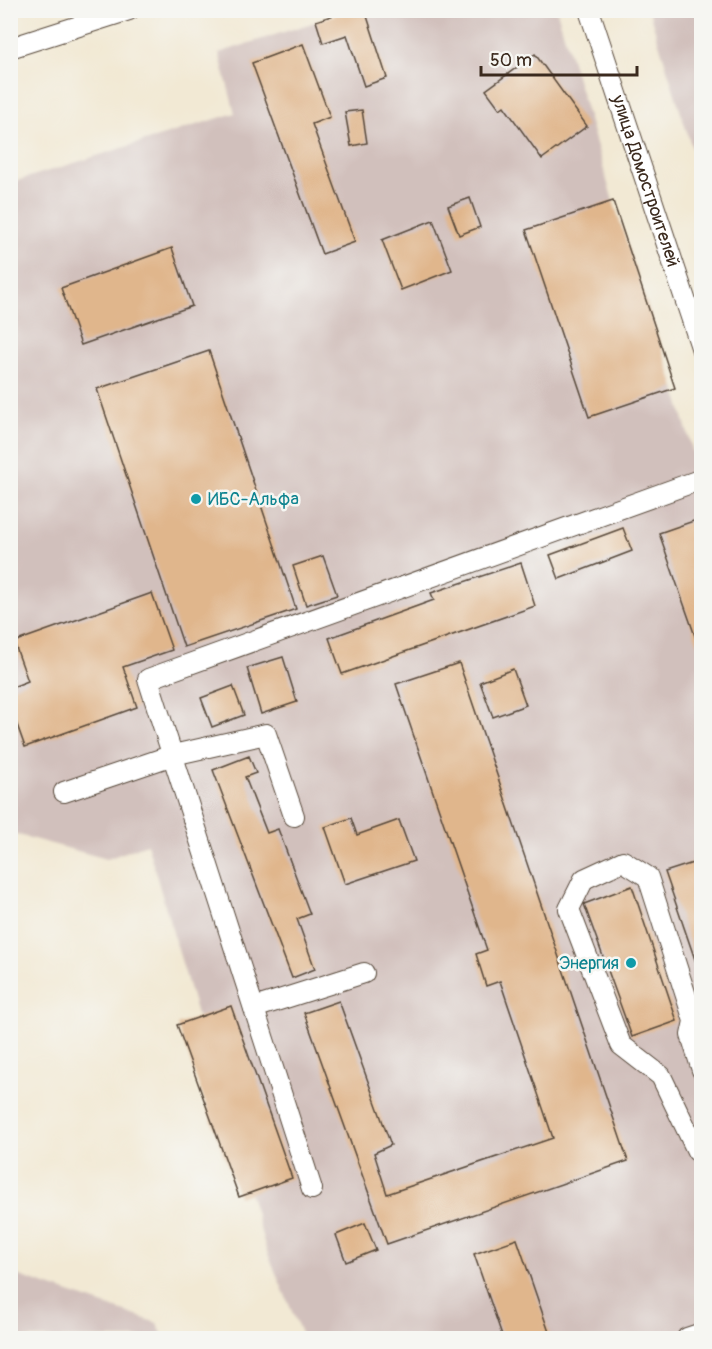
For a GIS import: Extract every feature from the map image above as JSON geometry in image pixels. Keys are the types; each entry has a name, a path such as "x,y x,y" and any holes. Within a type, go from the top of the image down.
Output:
{"street":[{"path":"10,48 129,10"},
{"name":"улица Домостроителей","path":"589,10 702,350"},
{"path":"312,1189 148,679 702,478"},
{"path":"64,792 173,755 266,734 294,816"},
{"path":"702,1070 691,1035 694,1021 648,877 623,861 584,879 569,909 621,1045 661,1076 697,1151 702,1150"},
{"path":"254,1008 364,973"},
{"path":"687,1338 702,1333"}],"shaded area":[{"path":"349,11 557,11 613,201 675,388 701,481 701,1338 303,1338 266,1249 147,844 107,859 11,833 10,183 235,113 219,53"},
{"path":"649,11 701,11 701,177"},
{"path":"11,1273 157,1323 164,1338 11,1338"}],"building":[{"path":"349,10 365,10 387,78 364,86 347,35 323,43 316,21"},
{"path":"303,44 330,117 312,124 355,242 322,254 252,63"},
{"path":"535,54 587,126 542,159 504,106 500,109 486,90"},
{"path":"362,110 367,143 351,146 345,112"},
{"path":"470,198 480,227 459,235 448,206"},
{"path":"613,201 675,388 589,417 526,230"},
{"path":"433,220 452,270 401,290 382,240"},
{"path":"172,248 192,306 81,345 61,288"},
{"name":"ИБС-Альфа","path":"209,351 296,609 184,647 97,389"},
{"path":"702,518 702,653 701,653 659,533"},
{"path":"623,528 632,551 559,579 550,555"},
{"path":"323,556 337,595 306,605 293,566"},
{"path":"521,563 535,606 342,674 329,638 434,600 431,593"},
{"path":"152,593 172,650 123,667 137,707 25,747 10,705 10,688 28,681 14,642"},
{"path":"283,657 297,702 261,714 247,668"},
{"path":"459,663 628,1161 387,1244 304,1013 339,1001 391,1145 374,1153 387,1194 553,1138 500,981 486,986 476,954 487,950 396,684"},
{"path":"513,669 526,705 493,717 480,682"},
{"path":"233,686 244,715 212,727 201,698"},
{"path":"249,756 256,773 245,777 267,833 278,829 310,914 297,919 315,969 292,978 213,770"},
{"path":"351,818 357,835 399,820 414,861 345,884 325,827"},
{"path":"702,860 702,977 701,977 665,872"},
{"name":"Энергия","path":"632,886 677,1021 632,1037 584,904"},
{"path":"231,1006 292,1178 239,1197 177,1025"},
{"path":"365,1223 376,1250 346,1262 336,1235"},
{"path":"517,1239 551,1338 503,1338 474,1254"}],"place":[{"name":"ИБС-Альфа","path":"196,499"},
{"name":"Энергия","path":"631,963"}]}
